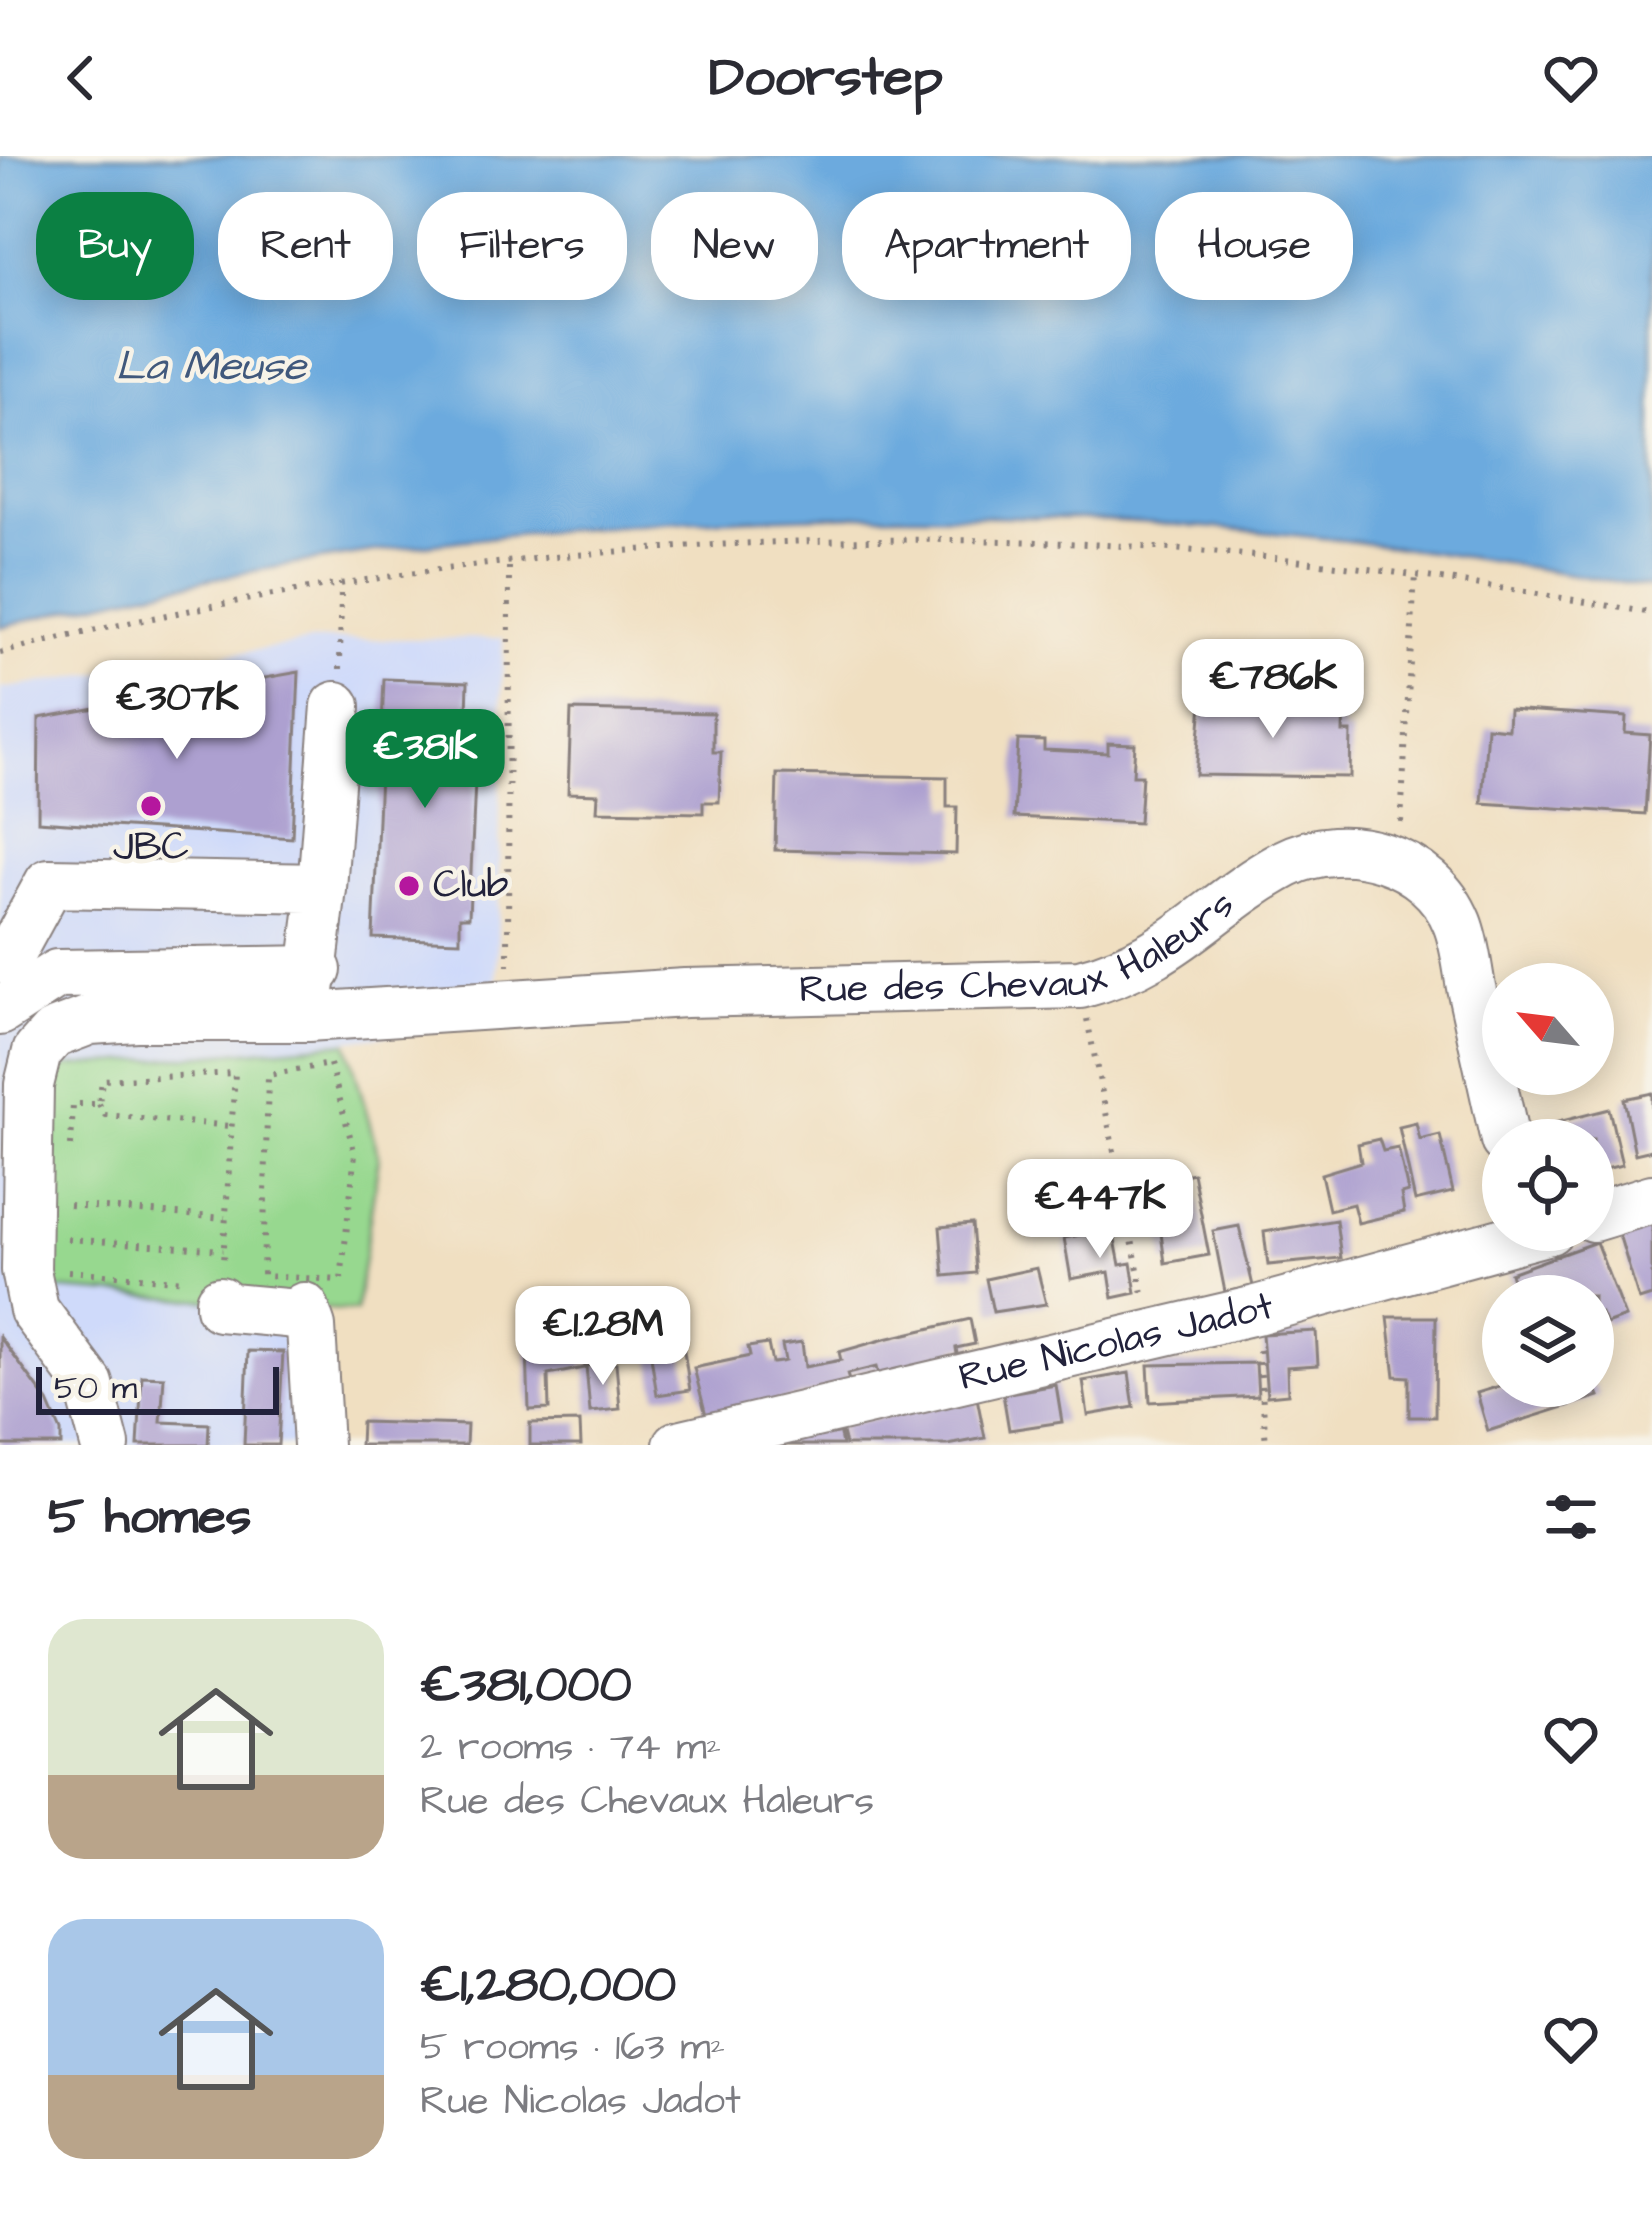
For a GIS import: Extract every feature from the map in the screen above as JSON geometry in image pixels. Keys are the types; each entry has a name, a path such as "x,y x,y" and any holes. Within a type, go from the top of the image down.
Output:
{"street":[{"path":"312,994 339,685"},
{"name":"Rue des Chevaux Haleurs","path":"312,994 508,1007 685,994 1080,983 1138,965 1284,865 1322,850 1360,849 1398,862"},
{"path":"1398,862 1426,884 1456,921 1500,1119"},
{"path":"0,1011 4,958 50,883 322,888"},
{"path":"0,1011 57,974 312,994"},
{"path":"105,1445 89,1384 34,1310 26,1270 28,1084 38,1052 53,1034 90,1020 312,994"},
{"path":"1614,1211 1652,1199"},
{"name":"Rue Nicolas Jadot","path":"678,1445 1256,1310 1482,1247"},
{"path":"220,1293 220,1307 307,1307 318,1445"}],"path":[{"path":"0,652 340,583 509,562 824,540 1131,547 1415,574 1652,613"},
{"path":"508,1007 509,562"},
{"path":"1398,862 1415,574"},
{"path":"339,685 340,583"},
{"path":"1080,983 1151,1333"},
{"path":"330,1064 355,1154 341,1280 307,1307 263,1276 268,1075 330,1064"},
{"path":"70,1185 66,1271 220,1293 235,1073 102,1080 99,1104 105,1115 231,1126"},
{"path":"70,1165 73,1104 99,1104"},
{"path":"69,1205 225,1218"},
{"path":"67,1239 224,1250"},
{"path":"1256,1310 1266,1445"}],"shaded area":[{"path":"503,638 496,1021 302,1046 55,1068 50,1289 297,1307 300,1445 0,1445 0,689 323,640"}],"green space":[{"path":"347,1042 379,1157 356,1311 50,1289 54,1068"}],"water":[{"name":"La Meuse","path":"0,156 1652,156 1652,588 1294,535 1135,522 808,516 478,539 316,561 156,590 0,627"}],"building":[{"path":"299,672 292,838 38,821 39,718"},
{"path":"384,679 468,682 467,712 478,712 469,917 460,917 460,941 373,938"},
{"path":"1202,703 1344,705 1343,732 1351,732 1350,777 1196,775"},
{"path":"1509,709 1626,717 1625,733 1650,735 1645,814 1482,803 1487,727 1508,729"},
{"path":"571,710 713,713 713,752 721,752 719,802 703,802 703,813 597,811 598,794 568,793"},
{"path":"1018,740 1044,741 1044,750 1108,753 1108,743 1135,744 1133,775 1142,775 1139,823 1014,817"},
{"path":"777,774 947,777 947,807 957,807 956,854 775,850"},
{"path":"1652,1093 1652,1150 1635,1154 1624,1099"},
{"path":"1609,1109 1611,1119 1570,1119"},
{"path":"1416,1123 1420,1140 1440,1135 1453,1192 1415,1201 1399,1127"},
{"path":"1614,1131 1622,1165 1614,1167"},
{"path":"1379,1139 1383,1151 1398,1148 1408,1192 1401,1194 1404,1212 1358,1223 1353,1204 1329,1210 1321,1174 1361,1162 1358,1144"},
{"path":"1193,1173 1209,1255 1165,1263 1154,1181"},
{"path":"1336,1220 1341,1258 1268,1265 1264,1232"},
{"path":"1652,1220 1652,1296 1639,1300 1618,1231"},
{"path":"972,1224 976,1273 944,1276 940,1227"},
{"path":"1239,1226 1253,1286 1225,1292 1213,1231"},
{"path":"1113,1229 1120,1265 1131,1263 1136,1293 1113,1298 1109,1272 1071,1279 1064,1238"},
{"path":"1571,1251 1599,1251 1609,1275 1511,1275"},
{"path":"1037,1268 1046,1304 993,1312 986,1279"},
{"path":"1614,1289 1625,1317 1614,1321"},
{"path":"1388,1317 1436,1317 1435,1417 1409,1417 1409,1377 1395,1376"},
{"path":"581,1319 584,1368 548,1375 549,1409 529,1410 527,1348 536,1347 533,1322"},
{"path":"970,1319 975,1344 956,1348 958,1360 879,1378 876,1367 847,1374 850,1384 707,1419 694,1368 750,1356 748,1347 768,1344 772,1363 785,1361 782,1345 802,1342 805,1367 841,1360 839,1352"},
{"path":"1316,1331 1318,1365 1287,1367 1288,1394 1267,1396 1262,1334"},
{"path":"0,1337 48,1402 61,1432 61,1445 0,1445"},
{"path":"683,1345 690,1390 657,1395 650,1350"},
{"path":"248,1351 283,1352 278,1445 244,1445"},
{"path":"616,1363 620,1409 590,1412 586,1366"},
{"path":"1256,1363 1258,1396 1150,1402 1148,1365"},
{"path":"1129,1373 1134,1407 1088,1415 1083,1381"},
{"path":"142,1376 164,1377 161,1422 209,1424 208,1445 138,1445"},
{"path":"1056,1385 1062,1422 1009,1430 1003,1394"},
{"path":"1482,1391 1482,1407 1564,1407 1488,1431 1477,1393"},
{"path":"977,1398 985,1438 948,1445 845,1445 840,1425"},
{"path":"361,1422 467,1425 466,1445 360,1445"},
{"path":"580,1422 581,1445 530,1445 530,1423"},
{"path":"838,1424 842,1445 786,1445 785,1437"}],"place":[{"name":"JBC","path":"151,806"},
{"name":"Club","path":"409,886"}]}
